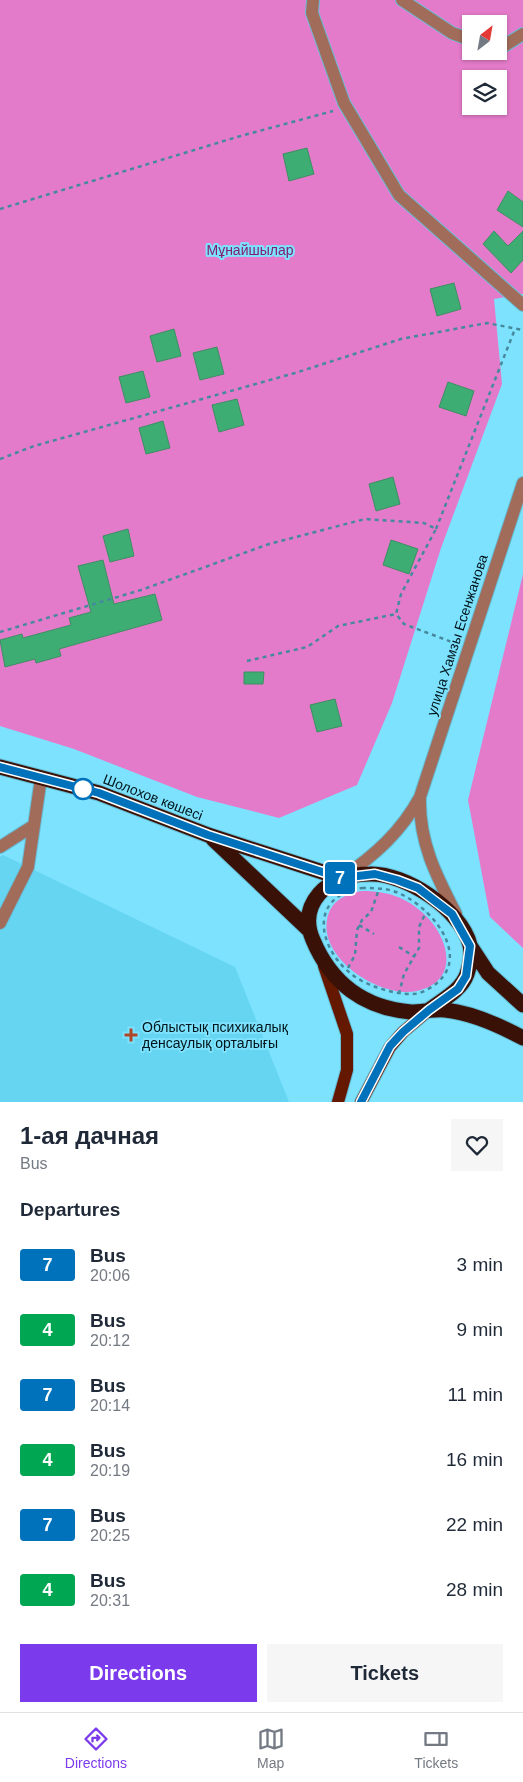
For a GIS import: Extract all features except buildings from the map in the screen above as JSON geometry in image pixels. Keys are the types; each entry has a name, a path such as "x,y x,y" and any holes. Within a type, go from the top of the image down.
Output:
{"highway":[{"name":"Шолохов көшесі","path":"0,767 99,793 208,835 341,878"},
{"name":"Шолохов көшесі","path":"208,835 308,929"},
{"path":"523,1005 488,974 452,914 418,888 375,874 341,878 324,889 316,898 309,918 308,929 319,954 339,982 363,998 401,1010 446,1010 471,1015 500,1025 523,1038"},
{"path":"429,1010 458,989 462,982 470,961 468,939"}],"main road":[{"path":"319,954 347,1034 347,1070 338,1102"},
{"path":"361,1102 390,1046 429,1010"}],"street":[{"path":"302,0 313,6 347,107 399,195 521,298"},
{"path":"402,0 452,34 462,37"},
{"path":"508,43 523,34"},
{"name":"улица Хамзы Есенжанова","path":"420,797 523,483"},
{"path":"0,922 28,867 41,778"},
{"path":"341,878 366,861 401,828 420,797"},
{"path":"420,797 422,835 429,860 468,939"},
{"path":"0,847 33,826"}],"path":[{"path":"0,209 237,137 347,107"},
{"path":"0,459 34,446 295,373 401,339 487,323 523,330"},
{"path":"396,614 401,594 436,529 515,329"},
{"path":"0,632 141,590 269,544 365,519 424,523 436,529"},
{"path":"396,614 404,624 468,648"},
{"path":"246,660 307,646 338,626 396,614"},
{"path":"347,969 356,954 355,936 359,925 371,912 379,889"},
{"path":"379,889 396,892 426,912 445,938 449,949 449,968 442,979 431,988 417,994 399,994 361,980 334,957 325,941 324,921 328,908 337,897 350,890 379,889"},
{"path":"399,994 401,981 419,948 420,926 426,912"},
{"path":"359,925 374,934"},
{"path":"398,947 415,957"}],"shaded area":[{"name":"Облыстық психикалық денсаулық орталығы","path":"3,855 235,967 289,1102 0,1102 0,857"}],"green space":[{"name":"Мұнайшылар","path":"0,0 523,0 523,294 494,299 502,384 441,548 392,703 357,785 279,818 197,797 74,749 0,726"},
{"path":"523,574 523,948 490,917 468,800"},
{"path":"362,891 380,892 403,899 417,908 433,924 440,934 446,957 445,968 440,978 431,986 417,991 403,992 371,983 356,974 333,949 327,935 327,920 331,908 344,896"}],"bus line":[{"name":"7","path":"0,767 99,793 172,819 208,835 341,878 360,874 375,874 397,880 418,888 452,914 465,933 470,946 470,961 466,976 458,989 429,1010 390,1046 361,1102"}],"place":[{"name":"Облыстық психикалық денсаулық орталығы","path":"131,1035"}]}
